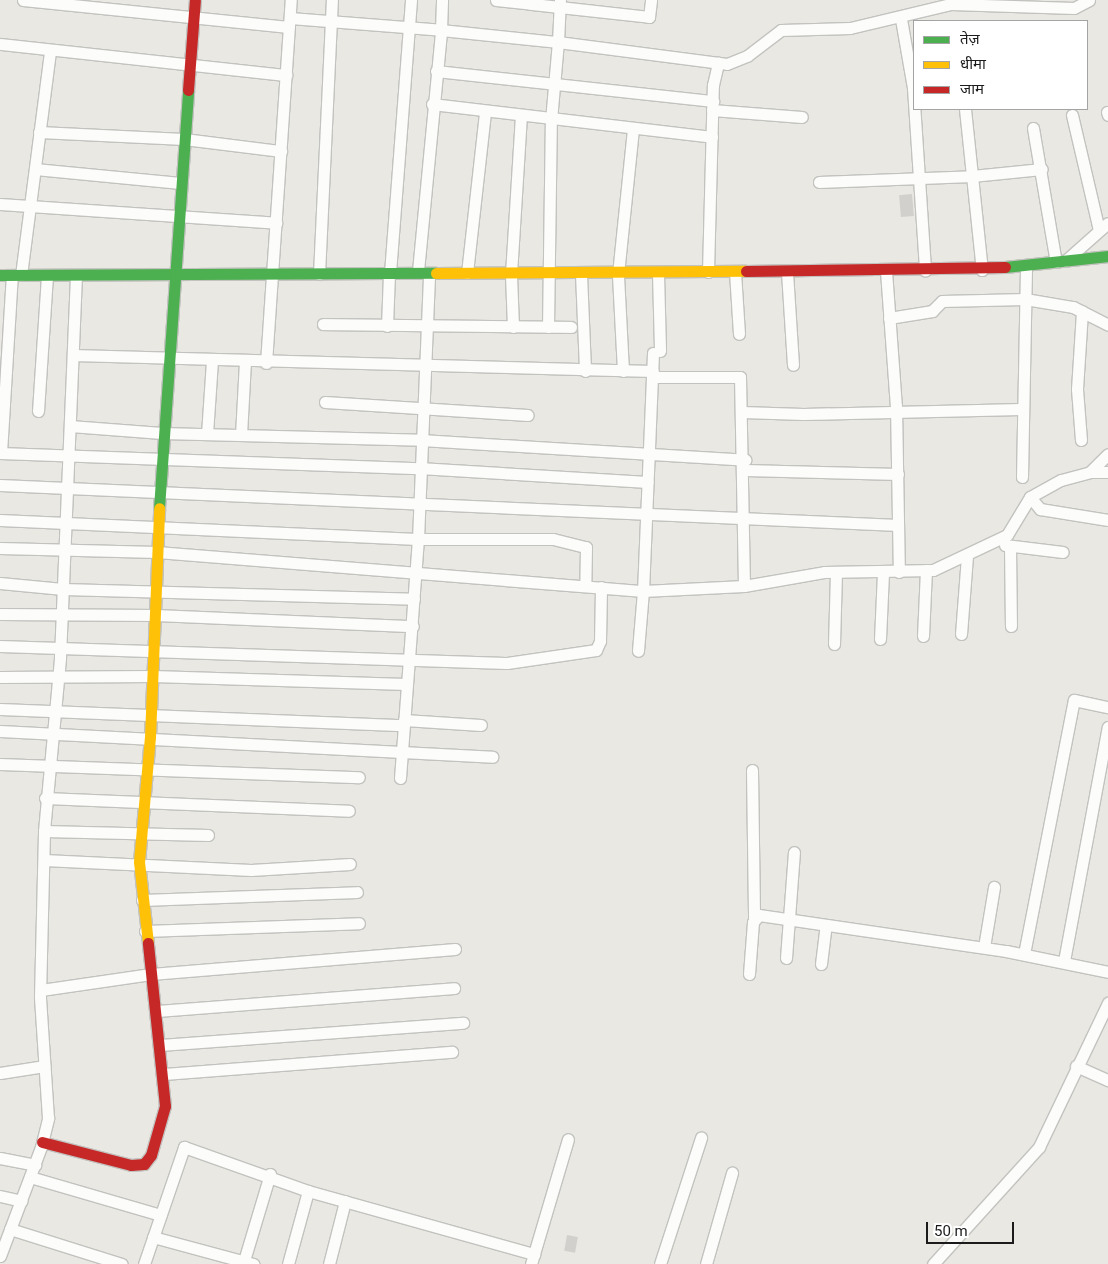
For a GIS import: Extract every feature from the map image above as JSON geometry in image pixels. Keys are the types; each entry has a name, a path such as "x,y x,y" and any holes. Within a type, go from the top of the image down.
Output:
{"street":[{"path":"23,0 194,19 329,22 408,30 440,30 558,42 718,63 747,56 781,30 850,28 901,18 951,4 1074,8 1089,0"},
{"path":"42,1142 131,1165 144,1164 152,1155 164,1113 164,1074 145,931 139,862 146,802 155,651 162,433 172,276 195,0"},
{"path":"266,363 291,0"},
{"path":"319,274 329,22 332,0"},
{"path":"387,326 411,0"},
{"path":"400,778 407,662 413,626 418,539 420,440 426,327 423,272 432,104 442,0"},
{"path":"496,0 560,4 649,17 651,0"},
{"path":"606,12 607,0"},
{"path":"548,327 547,274 551,120 556,87 560,4"},
{"path":"901,18 913,88"},
{"path":"0,44 50,51 286,75"},
{"path":"50,51 30,207 11,275 3,364 1,453 161,462 419,468 648,482"},
{"path":"708,272 713,106 718,63"},
{"path":"436,71 802,117"},
{"path":"432,104 485,113 712,137"},
{"path":"914,110 925,271"},
{"path":"965,110 982,270"},
{"path":"467,274 485,113"},
{"path":"1061,261 1104,227 1072,114"},
{"path":"513,326 511,274 521,117"},
{"path":"1033,128 1061,261"},
{"path":"623,372 618,274 633,129"},
{"path":"39,132 184,139 281,151"},
{"path":"35,169 180,183"},
{"path":"819,182 972,176 1042,169"},
{"path":"0,204 276,223"},
{"path":"11,275 172,276 423,272 467,274 618,274 925,271 982,270 1108,256"},
{"path":"1022,477 1020,409 1026,265"},
{"path":"886,271 896,410 899,572"},
{"path":"735,272 739,334"},
{"path":"787,272 793,365"},
{"path":"638,651 647,517 652,374 657,352 658,273"},
{"path":"582,274 585,371"},
{"path":"38,411 47,276"},
{"path":"0,1256 42,1142 48,1112 41,990 44,831 48,766 57,712 61,648 76,276"},
{"path":"889,318 932,311 942,301 1025,299 1082,311 1108,325"},
{"path":"1081,440 1077,389 1082,311"},
{"path":"323,324 426,327 571,327"},
{"path":"73,355 266,363 424,366 740,377 745,465 744,586"},
{"path":"207,434 212,361"},
{"path":"241,436 245,362"},
{"path":"325,402 528,415"},
{"path":"742,412 803,414 896,410 1020,409"},
{"path":"70,426 162,433 420,440 650,454 745,465 898,474"},
{"path":"1090,472 1108,454"},
{"path":"0,548 157,552 415,571 643,591 744,586 836,573 883,573 926,570 967,556 996,541 1016,525 1030,497 1061,480 1090,472 1108,472"},
{"path":"0,485 67,486 418,503 647,517 898,525"},
{"path":"1030,497 1040,509 1108,520"},
{"path":"0,520 418,539 575,543 586,547 585,586"},
{"path":"996,541 1010,546 1063,552"},
{"path":"1010,546 1011,626"},
{"path":"961,634 967,556"},
{"path":"923,636 926,570"},
{"path":"834,644 836,573"},
{"path":"880,639 883,573"},
{"path":"0,583 63,588 414,599"},
{"path":"0,646 488,664 592,652 600,640 601,587"},
{"path":"0,614 62,616 156,615 413,626"},
{"path":"0,677 153,676 406,684"},
{"path":"1024,954 1074,700 1108,707"},
{"path":"0,709 151,716 481,725"},
{"path":"1064,962 1108,727"},
{"path":"0,731 402,750 492,757"},
{"path":"0,764 148,772 358,777"},
{"path":"749,974 754,918 752,770"},
{"path":"46,798 349,811"},
{"path":"44,831 142,835 208,835"},
{"path":"786,958 794,852"},
{"path":"44,860 139,862 250,870 350,864"},
{"path":"984,947 994,887"},
{"path":"142,900 356,892"},
{"path":"754,918 826,925 984,947 1108,972"},
{"path":"145,931 359,923"},
{"path":"821,964 826,925"},
{"path":"41,990 151,974 455,949"},
{"path":"156,1011 454,988"},
{"path":"933,1264 1039,1147 1063,1102 1076,1066 1108,1003"},
{"path":"160,1045 463,1023"},
{"path":"164,1074 452,1052"},
{"path":"0,1073 44,1066"},
{"path":"1076,1066 1108,1080"},
{"path":"660,1264 701,1138"},
{"path":"144,1264 184,1147 270,1174 308,1191 533,1259 568,1139"},
{"path":"0,1158 34,1165"},
{"path":"706,1264 732,1173"},
{"path":"153,1237 247,1263 270,1174"},
{"path":"30,1177 161,1216"},
{"path":"288,1264 308,1191"},
{"path":"0,1196 21,1201"},
{"path":"330,1264 345,1201"},
{"path":"10,1229 122,1264"}],"building":[{"path":"912,194 914,216 901,217 899,195"},
{"path":"567,1235 578,1237 575,1253 564,1251"}],"traffic: fast":[{"path":"159,508 188,90"},
{"path":"1005,267 1108,256"},
{"path":"0,275 436,273"}],"traffic: slow":[{"path":"436,273 746,271"},
{"path":"148,943 139,862 150,737 159,508"}],"traffic: jam":[{"path":"188,90 195,0"},
{"path":"746,271 1005,267"},
{"path":"42,1142 131,1165 144,1164 151,1155 165,1106 148,943"}]}
